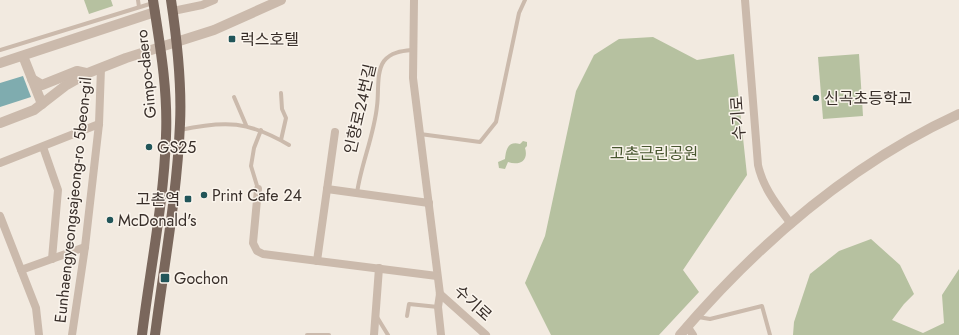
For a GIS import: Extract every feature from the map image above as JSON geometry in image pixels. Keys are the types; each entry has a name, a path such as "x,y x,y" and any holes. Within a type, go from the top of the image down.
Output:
{"main road":[{"name":"Gimpo-daero","path":"155,335 176,180 180,130 176,42 171,0"},
{"name":"Gimpo-daero","path":"142,335 165,164 166,110 161,48 153,5"}],"street":[{"path":"173,11 202,5 214,0"},
{"path":"414,0 412,50 414,95 440,294 438,307 441,335"},
{"name":"수기로","path":"745,0 758,165 761,178 767,190 791,224"},
{"path":"0,123 22,115 42,104 69,84 88,73 229,24 278,1"},
{"path":"0,63 23,56 153,5"},
{"path":"23,56 42,104"},
{"name":"Eunhaengyeongsajeong-ro 5beon-gil","path":"72,335 85,247 99,124 101,68"},
{"path":"32,79 42,84 77,71 88,73"},
{"path":"680,335 748,261 791,224 849,178 878,158 932,126 959,114"},
{"path":"0,163 99,124"},
{"path":"317,261 335,132"},
{"path":"43,147 58,190 52,259"},
{"path":"258,189 254,248 263,254 437,276"},
{"path":"326,189 428,203"},
{"path":"0,216 36,308 40,335"},
{"path":"22,270 85,247"},
{"path":"374,335 379,268"},
{"name":"수기로","path":"440,294 486,335"},
{"path":"687,326 693,335"}],"lane":[{"path":"138,0 139,7"},
{"path":"420,134 480,142 496,122 519,13 525,0"},
{"path":"0,50 139,7 153,5"},
{"name":"인향로24번길","path":"357,193 362,164 375,120 382,65 391,55 412,50"},
{"path":"281,92 282,109 286,118 281,140"},
{"path":"234,97 246,125"},
{"path":"180,130 197,126 246,125 261,130 289,145"},
{"path":"258,189 251,166 254,148 261,130"},
{"path":"407,316 409,304 438,307"},
{"path":"696,317 710,319 762,306 770,335"},
{"path":"376,315 388,335"},
{"path":"307,335 329,335"}],"green space":[{"path":"84,0 111,0 113,6 89,14"},
{"name":"고촌근린공원","path":"653,37 697,60 734,54 747,175 683,270 699,292 659,335 551,335 525,283 545,236 576,91 594,55 619,39"},
{"path":"859,54 863,116 823,119 818,57"},
{"path":"523,141 527,142 527,146 525,148 526,156 524,159 519,163 508,162 505,169 499,168 498,162 505,159 508,147 516,143 520,144"},
{"path":"871,239 900,265 914,294 892,320 923,333 944,323 942,295 959,269 959,335 793,335 794,322 810,274 839,251"}],"water":[{"path":"23,76 31,97 0,107 0,83"}],"place":[{"name":"럭스호텔","path":"232,39"},
{"name":"신곡초등학교","path":"816,98"},
{"name":"GS25","path":"149,147"},
{"name":"Print Cafe 24","path":"204,195"},
{"name":"고촌역","path":"188,199"},
{"name":"McDonald's","path":"110,220"},
{"name":"Gochon","path":"165,278"}]}
